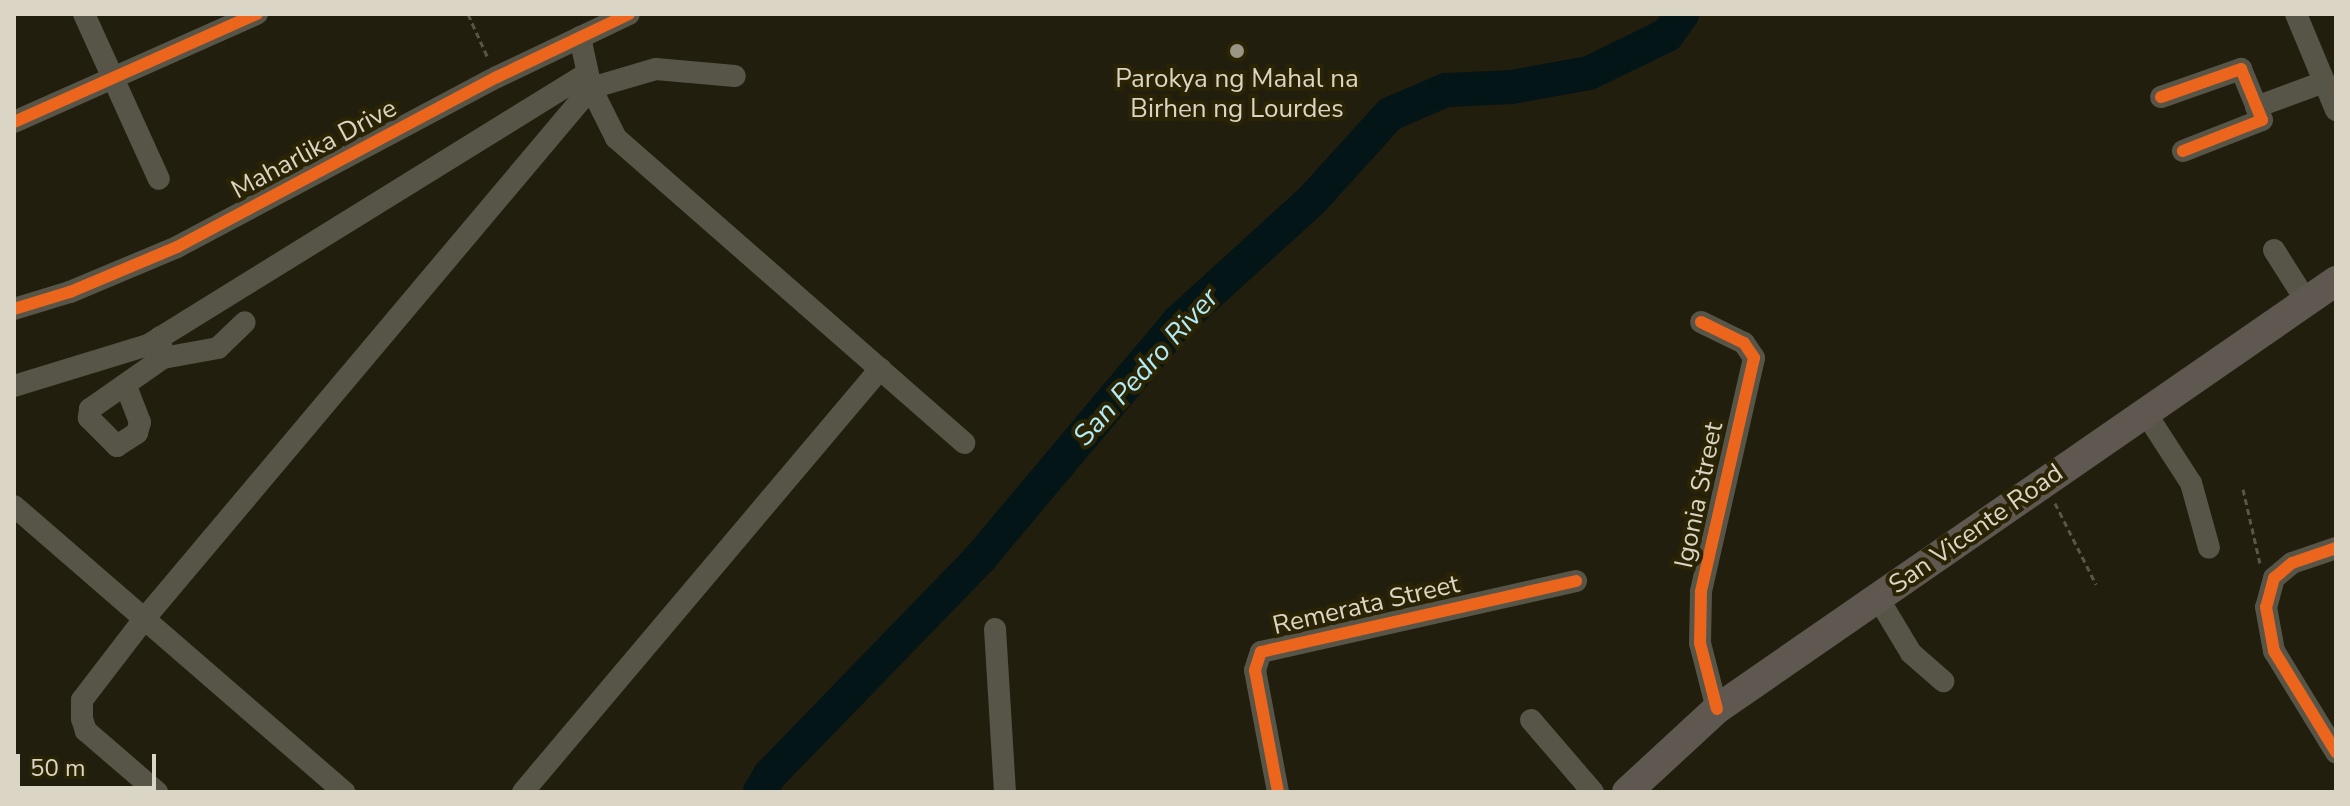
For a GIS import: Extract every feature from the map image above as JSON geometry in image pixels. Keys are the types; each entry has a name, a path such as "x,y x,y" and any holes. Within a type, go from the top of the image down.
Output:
{"main road":[{"name":"San Vicente Road","path":"1634,790 1717,709 2305,299 2336,281"}],"street":[{"path":"84,14 159,179"},
{"path":"14,122 257,14"},
{"name":"Maharlika Drive","path":"14,309 177,247 497,77 629,14"},
{"path":"2296,14 2336,110"},
{"path":"580,37 589,81 616,138 964,443"},
{"path":"126,386 162,348 589,81 656,69 735,76"},
{"path":"2161,97 2241,69 2262,120 2183,151"},
{"path":"157,792 86,731 82,719 82,700 145,618 589,81"},
{"path":"2256,107 2324,82"},
{"path":"2274,250 2305,299"},
{"path":"14,386 162,348 218,348 245,322"},
{"name":"Igonia Street","path":"1701,322 1753,349 1754,358 1701,592 1700,643 1717,709"},
{"path":"523,792 880,369"},
{"path":"2145,412 2191,483 2209,548"},
{"path":"14,506 344,792"},
{"path":"2336,548 2292,563 2274,578 2266,607 2274,651 2336,752"},
{"name":"Remerata Street","path":"1278,792 1255,670 1261,652 1576,581"},
{"path":"1878,598 1911,653 1943,681"},
{"path":"995,629 1005,792"},
{"path":"1531,720 1593,792"}],"path":[{"path":"468,14 497,77"},
{"path":"2044,482 2096,584"},
{"path":"2243,489 2259,563 2274,578"}],"waterway":[{"name":"San Pedro River","path":"760,792 770,775 981,557 1178,322 1312,200 1390,114 1446,90 1512,87 1589,73 1667,35 1682,14"}],"cycle path":[{"path":"14,122 257,14"},
{"path":"14,309 70,292 177,247 497,77 629,14"},
{"path":"2161,97 2241,69 2262,120 2183,151"},
{"path":"1701,322 1744,343 1754,358 1701,592 1700,643 1717,709"},
{"path":"2336,548 2292,563 2274,578 2266,607 2274,651 2336,752"},
{"path":"1278,792 1255,670 1261,652 1576,581"}],"place":[{"name":"Parokya ng Mahal na Birhen ng Lourdes","path":"1237,51"}]}
